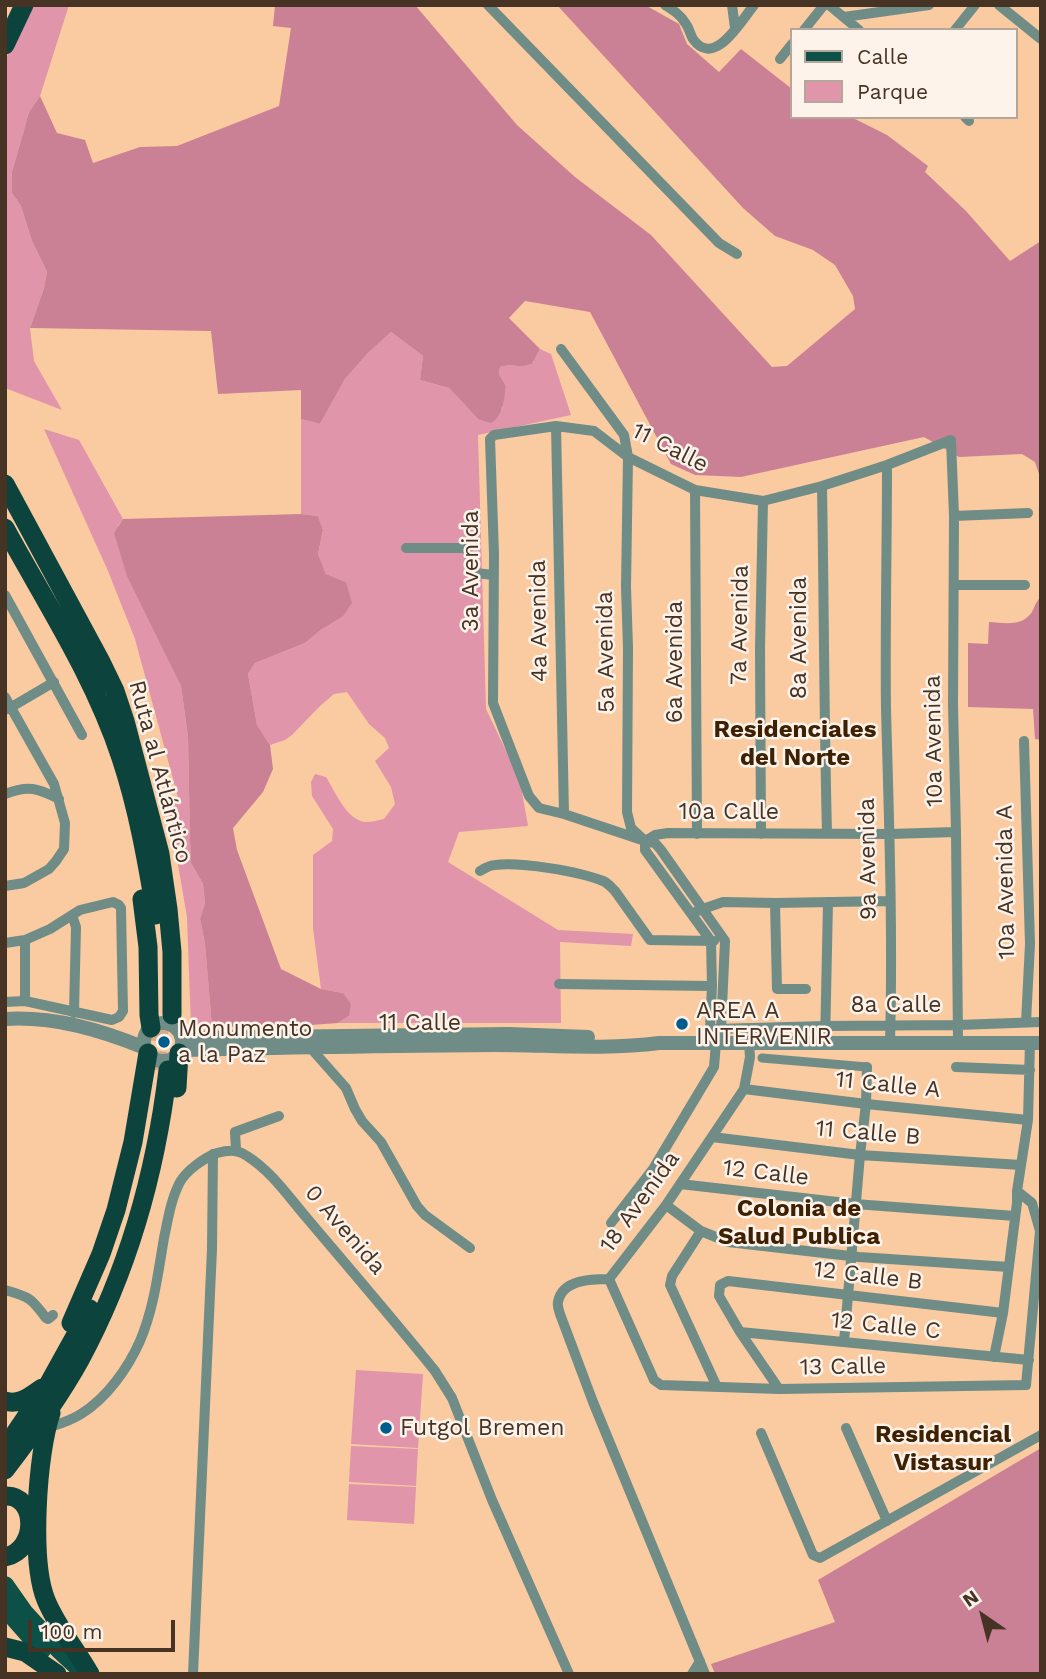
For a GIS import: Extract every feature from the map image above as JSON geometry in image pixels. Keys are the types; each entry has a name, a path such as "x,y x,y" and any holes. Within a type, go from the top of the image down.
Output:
{"highway":[{"path":"5,45 24,5"},
{"name":"Ruta al Atlántico","path":"5,484 115,691 129,761"},
{"name":"Ruta al Atlántico","path":"5,528 89,679 129,761"},
{"path":"5,1401 20,1401 56,1380 80,1359 107,1323 139,1252 168,1148 179,1072 169,1032 149,1016 148,947 134,850 118,773 129,761 151,782 172,859 183,957 184,1017 169,1032"},
{"path":"80,1359 123,1266 143,1206 158,1140 154,1060"},
{"path":"5,1470 23,1447 105,1276 135,1186 144,1149 151,1113 154,1060"},
{"path":"56,1380 39,1475 38,1572 52,1614 90,1674"},
{"path":"5,1448 56,1380"},
{"path":"5,1496 20,1499 30,1527 23,1547 17,1553 5,1557"},
{"path":"5,1647 25,1652 57,1674"}],"main road":[{"path":"5,1585 24,1612 85,1674"},
{"path":"5,1608 64,1674"}],"street":[{"path":"488,5 719,243 737,254"},
{"path":"665,5 676,9 695,41 712,49 719,46 754,5"},
{"path":"732,5 735,28"},
{"path":"806,28 827,5 857,28"},
{"path":"844,17 929,5"},
{"path":"956,28 975,5"},
{"path":"999,5 1041,39"},
{"path":"780,59 790,46"},
{"path":"561,349 624,435 628,457"},
{"name":"11 Calle","path":"490,439 498,434 556,426 594,431 628,457 695,491 763,501 887,465 951,440"},
{"name":"4a Avenida","path":"556,426 564,814"},
{"name":"3a Avenida","path":"490,439 493,703 529,796 539,808 564,814"},
{"name":"10a Avenida","path":"951,440 954,516 953,705 958,1042"},
{"name":"5a Avenida","path":"628,457 627,812 632,828 645,841 645,850 725,941"},
{"name":"9a Avenida","path":"887,465 886,706 890,834 890,1043"},
{"name":"8a Avenida","path":"822,486 827,833"},
{"name":"6a Avenida","path":"695,491 697,834"},
{"name":"7a Avenida","path":"761,834 760,648 763,501"},
{"path":"954,516 1028,513"},
{"path":"406,548 466,548 476,573 493,575"},
{"path":"954,585 1025,585"},
{"path":"5,595 82,735"},
{"path":"5,886 24,883 49,869 64,849 65,823 54,784 7,705 54,682"},
{"name":"10a Avenida A","path":"1024,741 1028,874 1035,944 1026,1022"},
{"path":"5,794 17,789 33,788 59,799"},
{"path":"564,814 645,841"},
{"name":"10a Calle","path":"645,841 668,832 956,832"},
{"path":"480,871 492,865 519,866 555,869 602,881 615,891 650,940 725,941 714,1067 653,1169 611,1223"},
{"path":"1028,874 1041,873"},
{"path":"697,912 723,902 889,901"},
{"path":"5,943 25,940 50,929 80,910 113,902 120,905 123,1011 119,1017 112,1020 5,1019"},
{"path":"825,1044 828,902"},
{"path":"775,903 777,989 806,989"},
{"name":"5a Avenida","path":"697,912 711,941"},
{"path":"72,915 76,927 77,1018"},
{"path":"25,940 25,1001"},
{"path":"711,941 716,1034"},
{"path":"559,984 712,986"},
{"path":"5,1002 25,1001 77,1018 113,1035 154,1060 169,1060 169,1032"},
{"name":"8a Calle","path":"716,1034 825,1026 958,1026 1041,1022"},
{"path":"113,1035 169,1032"},
{"path":"154,1060 145,1037 169,1032"},
{"name":"11 Calle","path":"169,1032 308,1041 605,1046 636,1046 716,1034 749,1043 1035,1042"},
{"path":"308,1041 346,1088 362,1121 381,1142 417,1206 470,1248"},
{"path":"994,1357 1009,1267 1028,1121 1030,1070 1035,1042"},
{"name":"18 Avenida","path":"661,1385 654,1380 609,1279 666,1205 744,1088 750,1056 749,1043"},
{"path":"762,1058 867,1067 844,1342"},
{"path":"956,1067 1030,1070"},
{"name":"11 Calle A","path":"744,1088 1028,1121"},
{"path":"47,1428 83,1413 111,1387 125,1369 147,1321 169,1213 186,1174 213,1154 236,1150 235,1132 279,1116"},
{"name":"11 Calle B","path":"712,1137 860,1155 1021,1165"},
{"name":"0 Avenida","path":"236,1150 247,1155 277,1183 440,1378 452,1398 492,1500 569,1674"},
{"path":"192,1674 212,1248 213,1154"},
{"name":"12 Calle","path":"680,1184 855,1204 1014,1216"},
{"path":"1017,1191 1032,1203 1040,1231 1029,1360"},
{"path":"666,1205 701,1231 728,1242 850,1256 1009,1267"},
{"path":"701,1231 672,1276 670,1285 717,1387"},
{"path":"609,1279 587,1279 575,1283 564,1291 558,1301 560,1314 593,1402 705,1674"},
{"name":"12 Calle B","path":"740,1332 719,1296 720,1286 728,1280 1003,1313"},
{"path":"5,1290 31,1299 46,1318 53,1315"},
{"path":"740,1332 779,1389"},
{"name":"12 Calle C","path":"740,1332 1029,1360"},
{"name":"13 Calle","path":"661,1385 779,1389 1026,1385 1029,1360"},
{"path":"846,1428 887,1521"},
{"path":"761,1433 813,1555 820,1558 1041,1435"},
{"path":"692,1674 700,1661"}],"green space":[{"path":"32,5 69,5 40,96 29,112 12,172 12,193 21,206 32,241 47,272 30,328 34,361 62,410 5,388 5,61"},
{"path":"391,332 423,356 420,380 449,388 478,419 502,410 506,386 499,374 500,367 532,364 540,349 551,354 571,415 478,435 486,709 520,780 528,826 459,832 448,862 558,930 633,934 631,946 560,942 561,1023 338,1023 349,1016 343,993 321,989 313,928 313,855 332,841 333,829 312,796 311,782 315,774 326,777 342,805 360,821 384,819 395,804 391,787 375,761 389,748 385,738 369,724 347,692 334,694 292,735 270,745 257,725 248,674 255,663 305,643 322,629 346,582 326,574 318,554 323,530 318,516 301,514 301,419 320,424 345,379"},
{"path":"44,429 79,440 123,519 118,526 164,649 181,686 188,737 191,863 203,884 205,903 200,919 205,944 212,1027 191,1027 187,917 168,806 179,801 135,639 108,571"},
{"path":"356,1370 423,1374 418,1448 351,1444"},
{"path":"351,1446 418,1449 416,1486 349,1482"},
{"path":"349,1484 416,1487 414,1524 347,1520"}],"shaded area":[{"path":"275,5 415,5 517,125 575,177 651,235 772,367 787,366 855,309 853,296 835,265 813,250 775,236 743,208 557,5 645,5 679,24 687,44 719,72 741,49 790,87 790,119 855,119 887,135 928,166 925,172 966,211 1010,261 1041,241 1041,480 1035,462 1022,454 959,457 924,437 741,477 695,475 671,464 590,312 525,301 509,318 540,349 532,364 500,367 499,374 506,386 505,396 501,411 491,423 478,419 449,388 420,380 423,356 391,332 345,379 320,424 301,419 301,390 218,394 211,331 30,328 47,272 32,241 21,206 12,193 12,172 29,112 40,96 57,133 85,140 93,163 140,147 177,146 279,106 291,28 273,26"},
{"path":"301,514 318,516 323,530 318,554 326,574 346,582 352,603 343,616 305,643 255,663 248,674 257,725 270,745 273,769 263,792 233,828 237,850 281,969 321,989 343,993 351,1004 349,1016 338,1023 212,1027 205,944 200,919 205,903 203,884 191,863 188,737 181,686 127,576 114,533 123,519"},
{"path":"1041,597 1041,740 1035,739 1033,709 968,707 968,643 988,644 989,622 1013,623 1023,620 1032,612"},
{"path":"1041,1448 1041,1674 715,1674 711,1664 835,1622 818,1580"}],"tunnel":[{"path":"156,1070 160,1014"}],"place":[{"name":"AREA A INTERVENIR","path":"682,1024"},
{"name":"Monumento a la Paz","path":"164,1042"},
{"name":"Futgol Bremen","path":"386,1428"}],"district":[{"name":"Residenciales del Norte","path":"795,744"},
{"name":"Colonia de Salud Publica","path":"799,1223"},
{"name":"Residencial Vistasur","path":"943,1449"}]}
